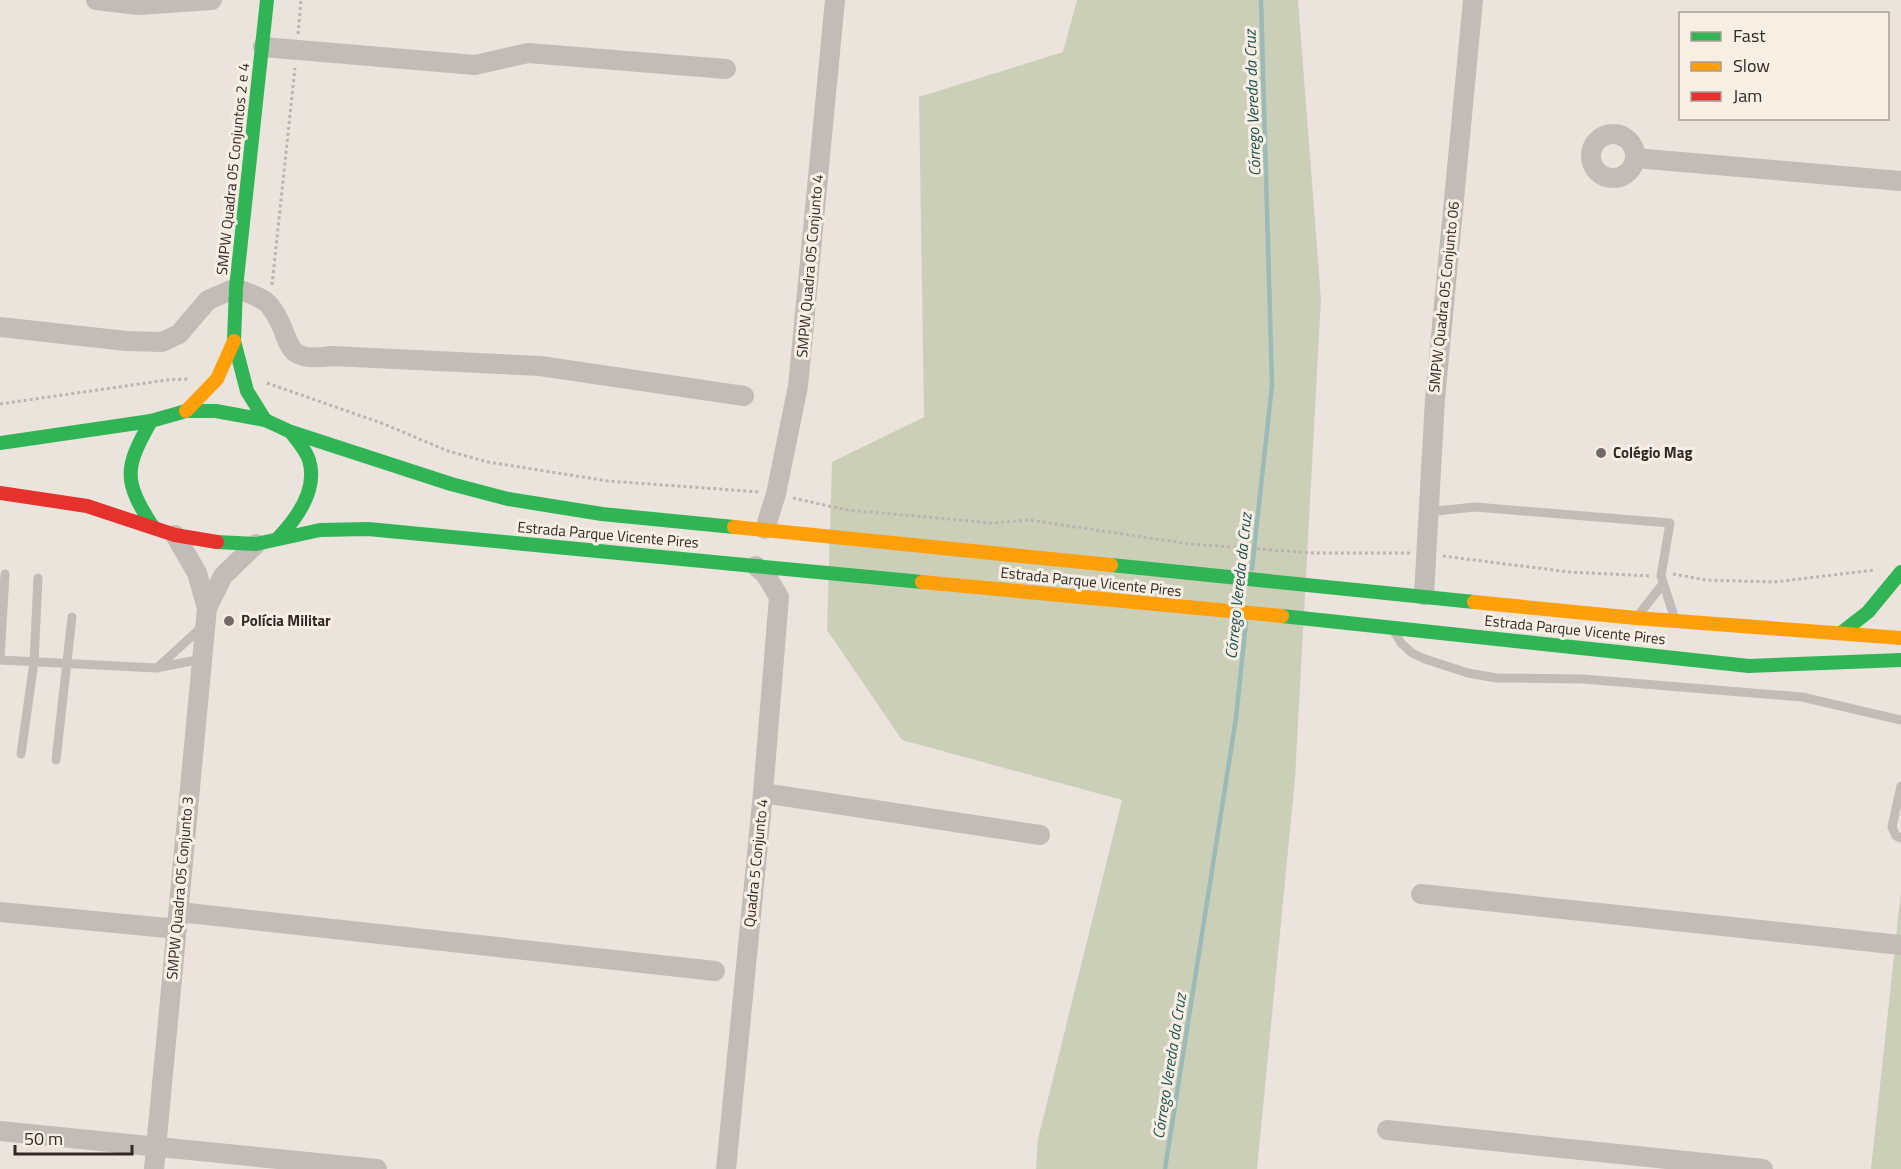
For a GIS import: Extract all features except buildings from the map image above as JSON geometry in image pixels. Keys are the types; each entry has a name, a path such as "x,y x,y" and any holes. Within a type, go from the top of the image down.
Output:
{"main road":[{"name":"SMPW Quadra 05 Conjuntos 2 e 4","path":"265,420 247,390 234,341 236,288 267,0"},
{"name":"SMPW Quadra 05 Conjuntos 2 e 4","path":"186,411 217,379 234,341"},
{"path":"0,443 151,421 186,411 216,411 265,420 291,432 310,465 306,502 298,518 279,537 256,544 215,542 175,535 87,506 0,493"},
{"path":"151,421 131,463 129,487 153,527"},
{"name":"Estrada Parque Vicente Pires","path":"291,432 451,484 508,499 602,514 1636,618 1675,619 1901,638"},
{"name":"Estrada Parque Vicente Pires","path":"279,537 320,530 368,529 1392,627 1749,666 1901,660"},
{"path":"1841,633 1868,612 1900,573"}],"street":[{"path":"96,0 138,5 212,0"},
{"name":"SMPW Quadra 05 Conjunto 4","path":"765,530 777,494 798,386 836,0"},
{"name":"SMPW Quadra 05 Conjunto 06","path":"1424,595 1435,399 1473,0"},
{"path":"263,47 357,57 475,65 528,53 726,69"},
{"path":"1608,134 1615,134 1622,135 1632,145 1635,158 1634,165 1624,175 1611,178 1598,173 1586,154 1596,141 1608,134"},
{"path":"1635,158 1901,182"},
{"path":"0,327 126,341 162,342 179,334 208,300 236,288 269,304 290,346 298,355 309,359 332,356 540,366 744,396"},
{"path":"175,535 197,573 206,617"},
{"path":"206,617 223,576 256,544"},
{"name":"Quadra 5 Conjunto 4","path":"726,1169 763,792 779,597 765,574 756,566"},
{"name":"SMPW Quadra 05 Conjunto 3","path":"154,1169 206,617"},
{"path":"763,792 1040,835"},
{"path":"1421,894 1901,945"},
{"path":"0,912 178,920 715,971"},
{"path":"1387,1130 1763,1169"},
{"path":"0,1131 377,1169"}],"lane":[{"path":"1427,512 1475,507 1670,523 1662,580 1636,618"},
{"path":"5,574 0,660 156,669 202,659"},
{"path":"21,754 33,662 38,578"},
{"path":"1662,580 1675,619"},
{"path":"56,760 72,617"},
{"path":"156,669 206,617"},
{"path":"1392,627 1401,643 1412,653 1468,673 1518,680 1583,679 1802,697 1901,720"},
{"path":"1901,786 1892,827 1896,836 1901,838"}],"path":[{"path":"269,304 301,0"},
{"path":"242,376 384,424 448,451 488,462 609,481 777,494 847,510 993,523 1029,520 1190,544 1312,553 1425,553 1569,572 1662,580 1677,574 1706,580 1774,582 1873,570 1900,573"},
{"path":"0,404 168,380 217,379"}],"green space":[{"path":"1077,0 1298,0 1321,299 1295,779 1257,1169 1036,1169 1038,1139 1122,800 902,740 827,630 832,462 924,417 919,97 1063,52"},
{"path":"1901,891 1901,1169 1871,1169"}],"waterway":[{"name":"Córrego Vereda da Cruz","path":"1252,569 1272,385 1261,0"},
{"name":"Córrego Vereda da Cruz","path":"1165,1169 1236,718 1246,622"}],"traffic: fast":[{"path":"265,420 247,391 234,341 236,288 267,0"},
{"path":"0,443 151,421 186,411 216,411 265,420 291,432 451,484 508,499 602,514 734,527"},
{"path":"151,421 136,451 131,474 136,497 153,527"},
{"path":"279,537 299,512 311,482 308,456 291,432"},
{"path":"217,542 256,544 320,530 368,529 922,582"},
{"path":"1111,565 1474,602"},
{"path":"1841,633 1868,612 1901,572"},
{"path":"1282,616 1749,666 1901,660"}],"traffic: slow":[{"path":"186,411 217,379 234,341"},
{"path":"734,527 1111,565"},
{"path":"922,582 1282,616"},
{"path":"1474,602 1636,618 1901,638"}],"traffic: jam":[{"path":"0,493 87,506 175,535 217,542"}],"place":[{"name":"Colégio Mag","path":"1601,453"},
{"name":"Polícia Militar","path":"229,621"}]}
